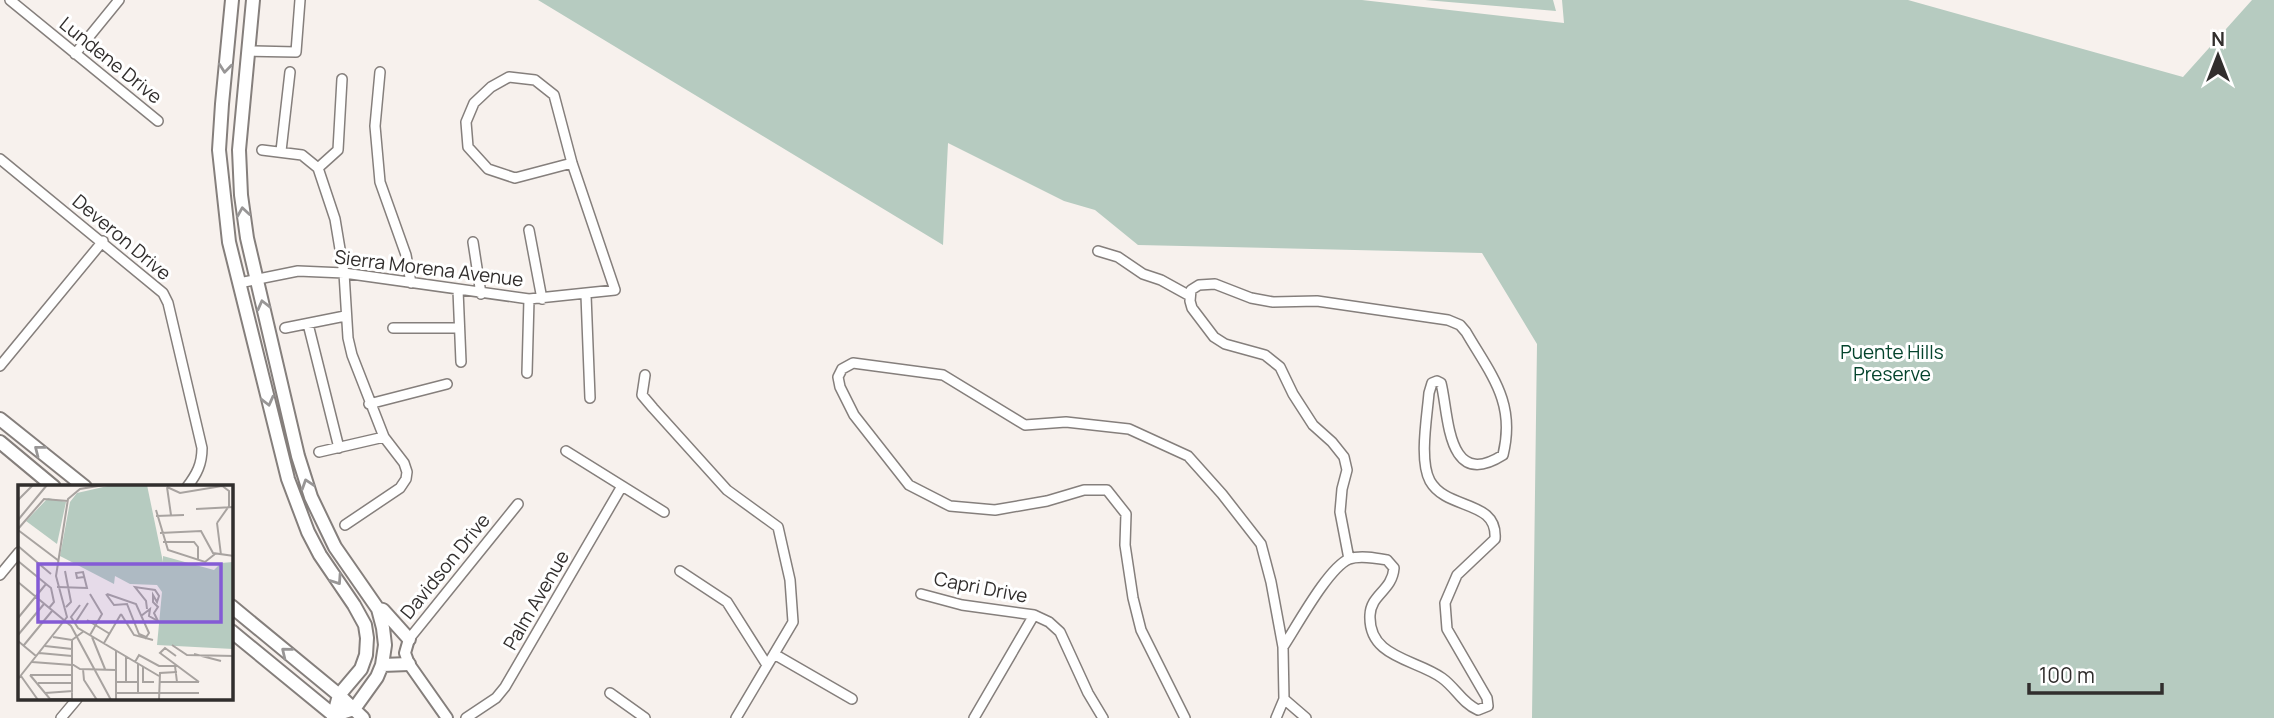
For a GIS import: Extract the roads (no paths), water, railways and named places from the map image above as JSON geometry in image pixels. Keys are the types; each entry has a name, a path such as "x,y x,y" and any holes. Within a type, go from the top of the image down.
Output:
{"main road":[{"path":"232,0 219,150 229,242 288,479 308,532 320,555 354,605 365,625 367,638 366,655 361,668 339,695 335,717"},
{"path":"253,0 239,150 240,195 298,456 311,496 335,547 378,609 383,628 385,645 382,664 359,714"},
{"path":"0,419 79,485"},
{"path":"0,442 52,485"},
{"path":"320,555 335,547"},
{"path":"233,609 359,714"},
{"path":"378,609 383,610 409,639"},
{"path":"233,633 335,717 359,714"},
{"path":"382,664 407,658"}],"street":[{"name":"Lundene Drive","path":"10,0 158,121"},
{"path":"75,54 120,0"},
{"path":"248,51 296,52 300,0"},
{"path":"281,151 290,72"},
{"path":"380,72 374,126 380,182 406,255 411,283"},
{"path":"509,77 535,80 554,95 572,163 515,178 488,169 468,147 466,122 474,103 491,87 509,77"},
{"path":"318,168 338,150 342,79"},
{"path":"262,150 302,155 318,168 335,219 344,273 345,316 352,355 384,437 404,463 407,472 406,480 400,488 345,525"},
{"name":"Deveron Drive","path":"0,159 156,286 168,303 202,447 202,462 189,485"},
{"name":"Sierra Morena Avenue","path":"239,283 298,271 344,273 529,299 615,290 572,163"},
{"path":"529,230 542,299"},
{"path":"0,366 103,242"},
{"path":"473,242 481,293"},
{"path":"1098,251 1118,257 1143,274 1161,280 1190,296"},
{"path":"1283,647 1336,569 1349,559 1387,560 1394,568 1393,579 1375,599 1370,612 1376,641 1385,650 1438,675 1470,707 1478,710 1488,706 1487,698 1447,629 1445,603 1457,575 1495,539 1496,529 1493,520 1438,492 1424,468 1432,383 1441,383 1449,436 1465,460 1474,464 1490,463 1503,455 1508,432 1501,390 1466,332 1460,325 1448,320 1317,301 1273,302 1251,298 1215,284 1199,285 1191,289 1192,308 1214,337 1225,344 1265,355 1280,366 1293,394 1313,425 1344,457 1347,470 1340,512 1349,559"},
{"path":"458,290 461,362"},
{"path":"586,295 590,398"},
{"path":"527,373 529,299"},
{"path":"285,328 345,316"},
{"path":"308,324 339,447"},
{"path":"393,328 459,328"},
{"path":"1185,718 1141,630 1127,559 1126,514 1107,491 1084,489 1047,501 995,510 950,506 909,485 854,415 839,387 838,377 842,369 853,363 943,375 1025,425 1066,422 1129,429 1188,456 1261,544 1283,647 1284,699 1276,718"},
{"path":"645,374 642,395 647,402 727,490 778,527 790,580 793,622 736,718"},
{"path":"369,404 447,384"},
{"path":"319,452 384,437"},
{"path":"566,451 664,512"},
{"name":"Palm Avenue","path":"466,718 496,698 505,687 622,486"},
{"name":"Davidson Drive","path":"407,658 409,639 518,504"},
{"path":"0,575 18,553"},
{"path":"680,571 727,602 767,666"},
{"name":"Capri Drive","path":"921,594 961,605 1034,615"},
{"path":"974,718 1034,615 1049,622 1060,632 1088,693 1103,718"},
{"path":"774,654 852,699"},
{"path":"407,658 447,718"},
{"path":"610,693 645,718"},
{"path":"1284,699 1306,718"},
{"path":"61,718 76,700"}],"park label":[{"name":"Puente Hills Preserve","path":"1892,363"}]}
